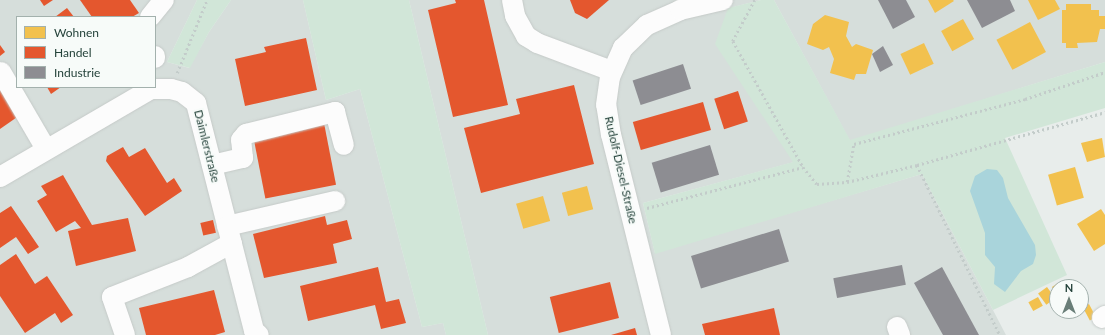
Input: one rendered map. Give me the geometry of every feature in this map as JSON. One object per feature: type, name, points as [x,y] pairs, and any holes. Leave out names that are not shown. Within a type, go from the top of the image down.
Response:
[{"type":"street","points":[[151,16],[164,0]]},
{"type":"street","points":[[512,0],[515,16],[526,36],[537,44],[612,71]]},
{"type":"street","name":"Rudolf-Diesel-Straße","points":[[661,335],[606,105],[612,71],[623,48],[647,25],[680,10],[723,0]]},
{"type":"street","points":[[1,72],[46,149]]},
{"type":"street","name":"Daimlerstraße","points":[[0,177],[151,88],[171,89],[182,92],[196,103],[254,331],[259,335]]},
{"type":"street","points":[[212,165],[243,158],[241,140],[246,134],[336,112],[344,146]]},
{"type":"street","points":[[125,335],[112,297],[188,267],[230,235],[335,201]]},
{"type":"path","points":[[171,89],[207,0]]},
{"type":"path","points":[[755,0],[733,41],[803,167],[817,184],[847,182],[917,165],[1105,111]]},
{"type":"path","points":[[847,182],[854,144],[1026,99],[1105,72]]},
{"type":"path","points":[[917,165],[1000,335]]},
{"type":"path","points":[[631,212],[803,167]]},
{"type":"shaded area","points":[[0,0],[197,0],[167,62],[189,68],[209,32],[231,0],[303,0],[326,100],[360,89],[422,327],[443,323],[446,335],[0,335]]},
{"type":"shaded area","points":[[409,0],[761,0],[729,8],[716,44],[794,162],[643,203],[655,253],[922,174],[1006,335],[488,335]]},
{"type":"shaded area","points":[[774,0],[1105,0],[1105,62],[850,141]]},
{"type":"green space","points":[[197,0],[231,0],[209,32],[190,68],[167,62]]},
{"type":"green space","points":[[303,0],[409,0],[488,335],[446,335],[443,323],[422,327],[360,89],[326,100]]},
{"type":"green space","points":[[761,0],[774,0],[850,140],[1105,62],[1105,108],[1005,138],[1067,275],[1059,279],[1049,279],[1049,284],[993,310],[922,174],[655,254],[643,203],[793,162],[715,44],[728,8]]},
{"type":"water","points":[[987,169],[997,170],[1003,178],[1008,198],[1035,245],[1036,255],[1033,264],[1021,271],[1005,292],[994,284],[995,267],[985,255],[985,233],[970,191],[975,176]]},
{"type":"building: Wohnen","points":[[928,0],[953,0],[954,1],[935,13]]},
{"type":"building: Wohnen","points":[[1028,0],[1055,0],[1060,9],[1038,20]]},
{"type":"building: Wohnen","points":[[1066,4],[1091,4],[1091,10],[1099,10],[1099,16],[1105,16],[1105,29],[1100,29],[1097,42],[1077,43],[1078,48],[1066,48],[1066,43],[1062,43],[1062,10],[1066,10]]},
{"type":"building: Wohnen","points":[[825,15],[849,22],[846,36],[852,47],[856,44],[873,50],[866,74],[856,74],[854,80],[830,73],[834,59],[829,47],[823,50],[807,44],[813,24]]},
{"type":"building: Wohnen","points":[[963,19],[974,39],[952,51],[941,31]]},
{"type":"building: Wohnen","points":[[1030,22],[1046,52],[1012,70],[996,40]]},
{"type":"building: Wohnen","points":[[924,43],[934,64],[910,75],[900,54]]},
{"type":"building: Wohnen","points":[[1102,138],[1105,157],[1087,162],[1081,143]]},
{"type":"building: Wohnen","points":[[1075,167],[1084,198],[1057,205],[1048,175]]},
{"type":"building: Wohnen","points":[[587,186],[593,209],[568,216],[562,193]]},
{"type":"building: Wohnen","points":[[543,196],[550,221],[523,229],[516,204]]},
{"type":"building: Wohnen","points":[[1101,209],[1105,215],[1105,244],[1094,251],[1077,224]]},
{"type":"building: Wohnen","points":[[1047,287],[1049,290],[1049,303],[1046,305],[1038,293]]},
{"type":"building: Wohnen","points":[[1038,297],[1043,306],[1033,311],[1028,302]]},
{"type":"building: Wohnen","points":[[1089,304],[1096,317],[1090,321],[1089,319]]},
{"type":"building: Handel","points":[[40,0],[53,0],[44,6]]},
{"type":"building: Handel","points":[[80,0],[130,0],[139,13],[134,16],[91,16]]},
{"type":"building: Handel","points":[[455,0],[484,0],[508,105],[453,117],[428,10],[456,3]]},
{"type":"building: Handel","points":[[570,0],[609,0],[587,19],[575,13]]},
{"type":"building: Handel","points":[[67,8],[73,16],[56,16]]},
{"type":"building: Handel","points":[[306,38],[317,90],[245,106],[235,59],[266,52],[264,47]]},
{"type":"building: Handel","points":[[0,45],[5,52],[0,56]]},
{"type":"building: Handel","points":[[0,82],[23,113],[0,129]]},
{"type":"building: Handel","points":[[574,85],[594,164],[481,193],[464,128],[520,114],[516,99]]},
{"type":"building: Handel","points":[[48,88],[60,88],[51,94]]},
{"type":"building: Handel","points":[[738,91],[748,121],[724,129],[714,99]]},
{"type":"building: Handel","points":[[703,102],[711,130],[641,150],[633,122]]},
{"type":"building: Handel","points":[[324,123],[336,185],[265,199],[253,137]]},
{"type":"building: Handel","points":[[123,147],[129,157],[145,148],[167,183],[174,178],[182,191],[145,216],[106,161],[107,156]]},
{"type":"building: Handel","points":[[63,175],[92,225],[128,218],[136,251],[76,266],[68,231],[81,228],[75,221],[56,232],[37,201],[47,195],[41,186]]},
{"type":"building: Handel","points":[[11,206],[39,247],[28,254],[16,237],[0,248],[0,213]]},
{"type":"building: Handel","points":[[325,216],[327,225],[347,220],[352,239],[333,244],[337,263],[264,278],[253,234]]},
{"type":"building: Handel","points":[[213,220],[216,233],[203,236],[200,223]]},
{"type":"building: Handel","points":[[16,254],[35,284],[47,276],[73,315],[61,323],[55,313],[25,333],[0,296],[0,265]]},
{"type":"building: Handel","points":[[378,267],[386,302],[399,299],[406,323],[381,329],[375,305],[308,321],[300,286]]},
{"type":"building: Handel","points":[[610,282],[619,318],[559,333],[550,297]]},
{"type":"building: Handel","points":[[214,290],[225,332],[215,335],[146,335],[139,308]]},
{"type":"building: Handel","points":[[774,308],[780,335],[705,335],[702,324]]},
{"type":"building: Handel","points":[[635,328],[637,335],[611,335]]},
{"type":"building: Industrie","points":[[878,0],[906,0],[915,17],[893,29]]},
{"type":"building: Industrie","points":[[967,0],[1010,0],[1015,11],[982,28]]},
{"type":"building: Industrie","points":[[883,46],[893,65],[880,72],[872,54]]},
{"type":"building: Industrie","points":[[683,64],[691,89],[641,105],[633,80]]},
{"type":"building: Industrie","points":[[710,145],[719,175],[661,192],[652,163]]},
{"type":"building: Industrie","points":[[779,229],[789,262],[701,288],[691,256]]},
{"type":"building: Industrie","points":[[902,265],[906,285],[837,298],[833,278]]},
{"type":"building: Industrie","points":[[942,267],[979,335],[943,335],[914,283]]}]
